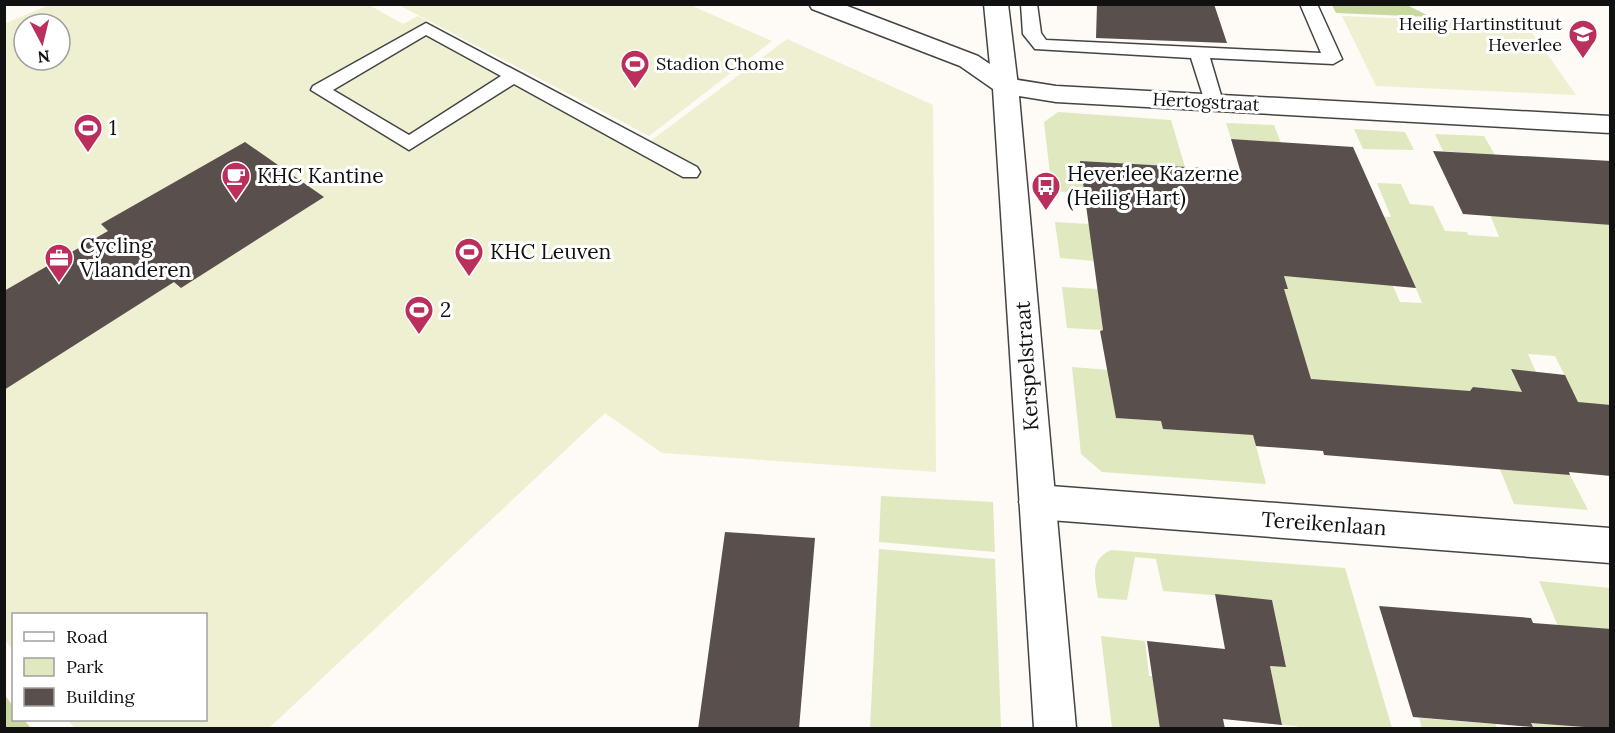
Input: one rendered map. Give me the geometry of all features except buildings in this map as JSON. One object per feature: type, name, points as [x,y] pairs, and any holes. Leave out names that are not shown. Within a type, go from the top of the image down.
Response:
[{"type":"street","name":"Hertogstraat","points":[[820,4],[969,61],[1005,86],[1056,94],[1611,125]]},
{"type":"street","name":"Kerspelstraat","points":[[996,4],[1005,86],[1055,729]]},
{"type":"street","name":"Tereikenlaan","points":[[1037,502],[1611,546]]},
{"type":"lane","points":[[1029,4],[1032,34],[1041,45],[1333,59],[1308,4]]},
{"type":"lane","points":[[514,76],[409,144],[320,90],[426,28],[514,76],[690,172]]},
{"type":"lane","points":[[1199,53],[1214,102]]},
{"type":"green space","name":"KHC Leuven","points":[[49,5],[369,5],[403,24],[418,16],[649,142],[787,39],[933,105],[936,472],[662,453],[605,413],[269,728],[75,728],[69,721],[207,721],[207,613],[12,613],[12,650],[5,640],[4,24],[12,21],[12,72],[72,72],[72,12],[32,12]]},
{"type":"green space","name":"Stadion Chome","points":[[399,5],[690,5],[772,41],[649,136]]},
{"type":"green space","points":[[1332,5],[1407,5],[1431,17],[1336,13]]},
{"type":"green space","points":[[1342,16],[1526,24],[1576,95],[1376,86]]},
{"type":"green space","points":[[1058,112],[1171,120],[1185,167],[1080,161],[1084,193],[1052,191],[1044,122]]},
{"type":"green space","points":[[1226,123],[1274,125],[1281,143],[1231,139]]},
{"type":"green space","points":[[1354,129],[1405,132],[1414,150],[1363,149]]},
{"type":"green space","points":[[1435,134],[1484,136],[1495,155],[1443,151]]},
{"type":"green space","points":[[1377,183],[1401,184],[1410,204],[1433,206],[1445,231],[1499,237],[1489,212],[1573,218],[1576,222],[1610,225],[1610,407],[1578,402],[1555,356],[1528,354],[1536,372],[1511,370],[1525,397],[1502,395],[1499,390],[1473,387],[1468,394],[1469,398],[1445,396],[1442,389],[1390,385],[1401,416],[1377,414],[1368,391],[1342,390],[1340,384],[1305,380],[1304,376],[1310,376],[1297,334],[1272,331],[1278,359],[1239,357],[1245,380],[1262,381],[1270,408],[1246,408],[1266,484],[1102,472],[1081,454],[1072,367],[1109,370],[1116,418],[1161,421],[1164,429],[1184,430],[1184,425],[1207,426],[1202,403],[1208,402],[1203,377],[1210,378],[1196,300],[1225,302],[1216,260],[1171,257],[1168,244],[1161,243],[1158,228],[1145,227],[1140,197],[1261,205],[1256,187],[1296,187],[1297,190],[1319,191],[1329,214],[1391,217]],"holes":[[[1250,246],[1273,248],[1276,257],[1314,259],[1321,278],[1284,276],[1288,289],[1263,288]],[[1376,263],[1399,264],[1408,285],[1415,286],[1422,303],[1400,302],[1392,284],[1384,284]]]},
{"type":"green space","points":[[1055,222],[1089,224],[1094,261],[1060,258]]},
{"type":"green space","points":[[1062,287],[1098,289],[1103,330],[1067,328]]},
{"type":"green space","points":[[1499,467],[1570,475],[1588,510],[1514,504]]},
{"type":"green space","points":[[881,496],[993,502],[995,552],[879,542]]},
{"type":"green space","points":[[879,549],[995,559],[1001,728],[870,728]]},
{"type":"green space","points":[[1111,550],[1345,568],[1392,728],[1298,728],[1282,725],[1270,666],[1286,666],[1272,600],[1163,591],[1156,559],[1135,557],[1127,600],[1098,598],[1096,564],[1104,554]]},
{"type":"green space","points":[[1539,581],[1610,588],[1610,728],[1533,728],[1531,723],[1577,671]]},
{"type":"green space","points":[[1101,636],[1145,641],[1149,676],[1153,676],[1160,728],[1112,728]]},
{"type":"green space","points":[[4,694],[12,705],[12,721],[25,721],[31,728],[5,728]]},
{"type":"green space","points":[[1419,718],[1496,724],[1497,728],[1422,728]]},
{"type":"place","name":"Heilig Hartinstituut Heverlee","points":[[1583,60]]},
{"type":"place","name":"Stadion Chome","points":[[635,90]]},
{"type":"place","name":"1","points":[[88,154]]},
{"type":"place","name":"KHC Kantine","points":[[236,202]]},
{"type":"place","name":"Heverlee Kazerne (Heilig Hart)","points":[[1046,212]]},
{"type":"place","name":"KHC Leuven","points":[[469,278]]},
{"type":"place","name":"Cycling Vlaanderen","points":[[59,284]]},
{"type":"place","name":"2","points":[[419,336]]}]
